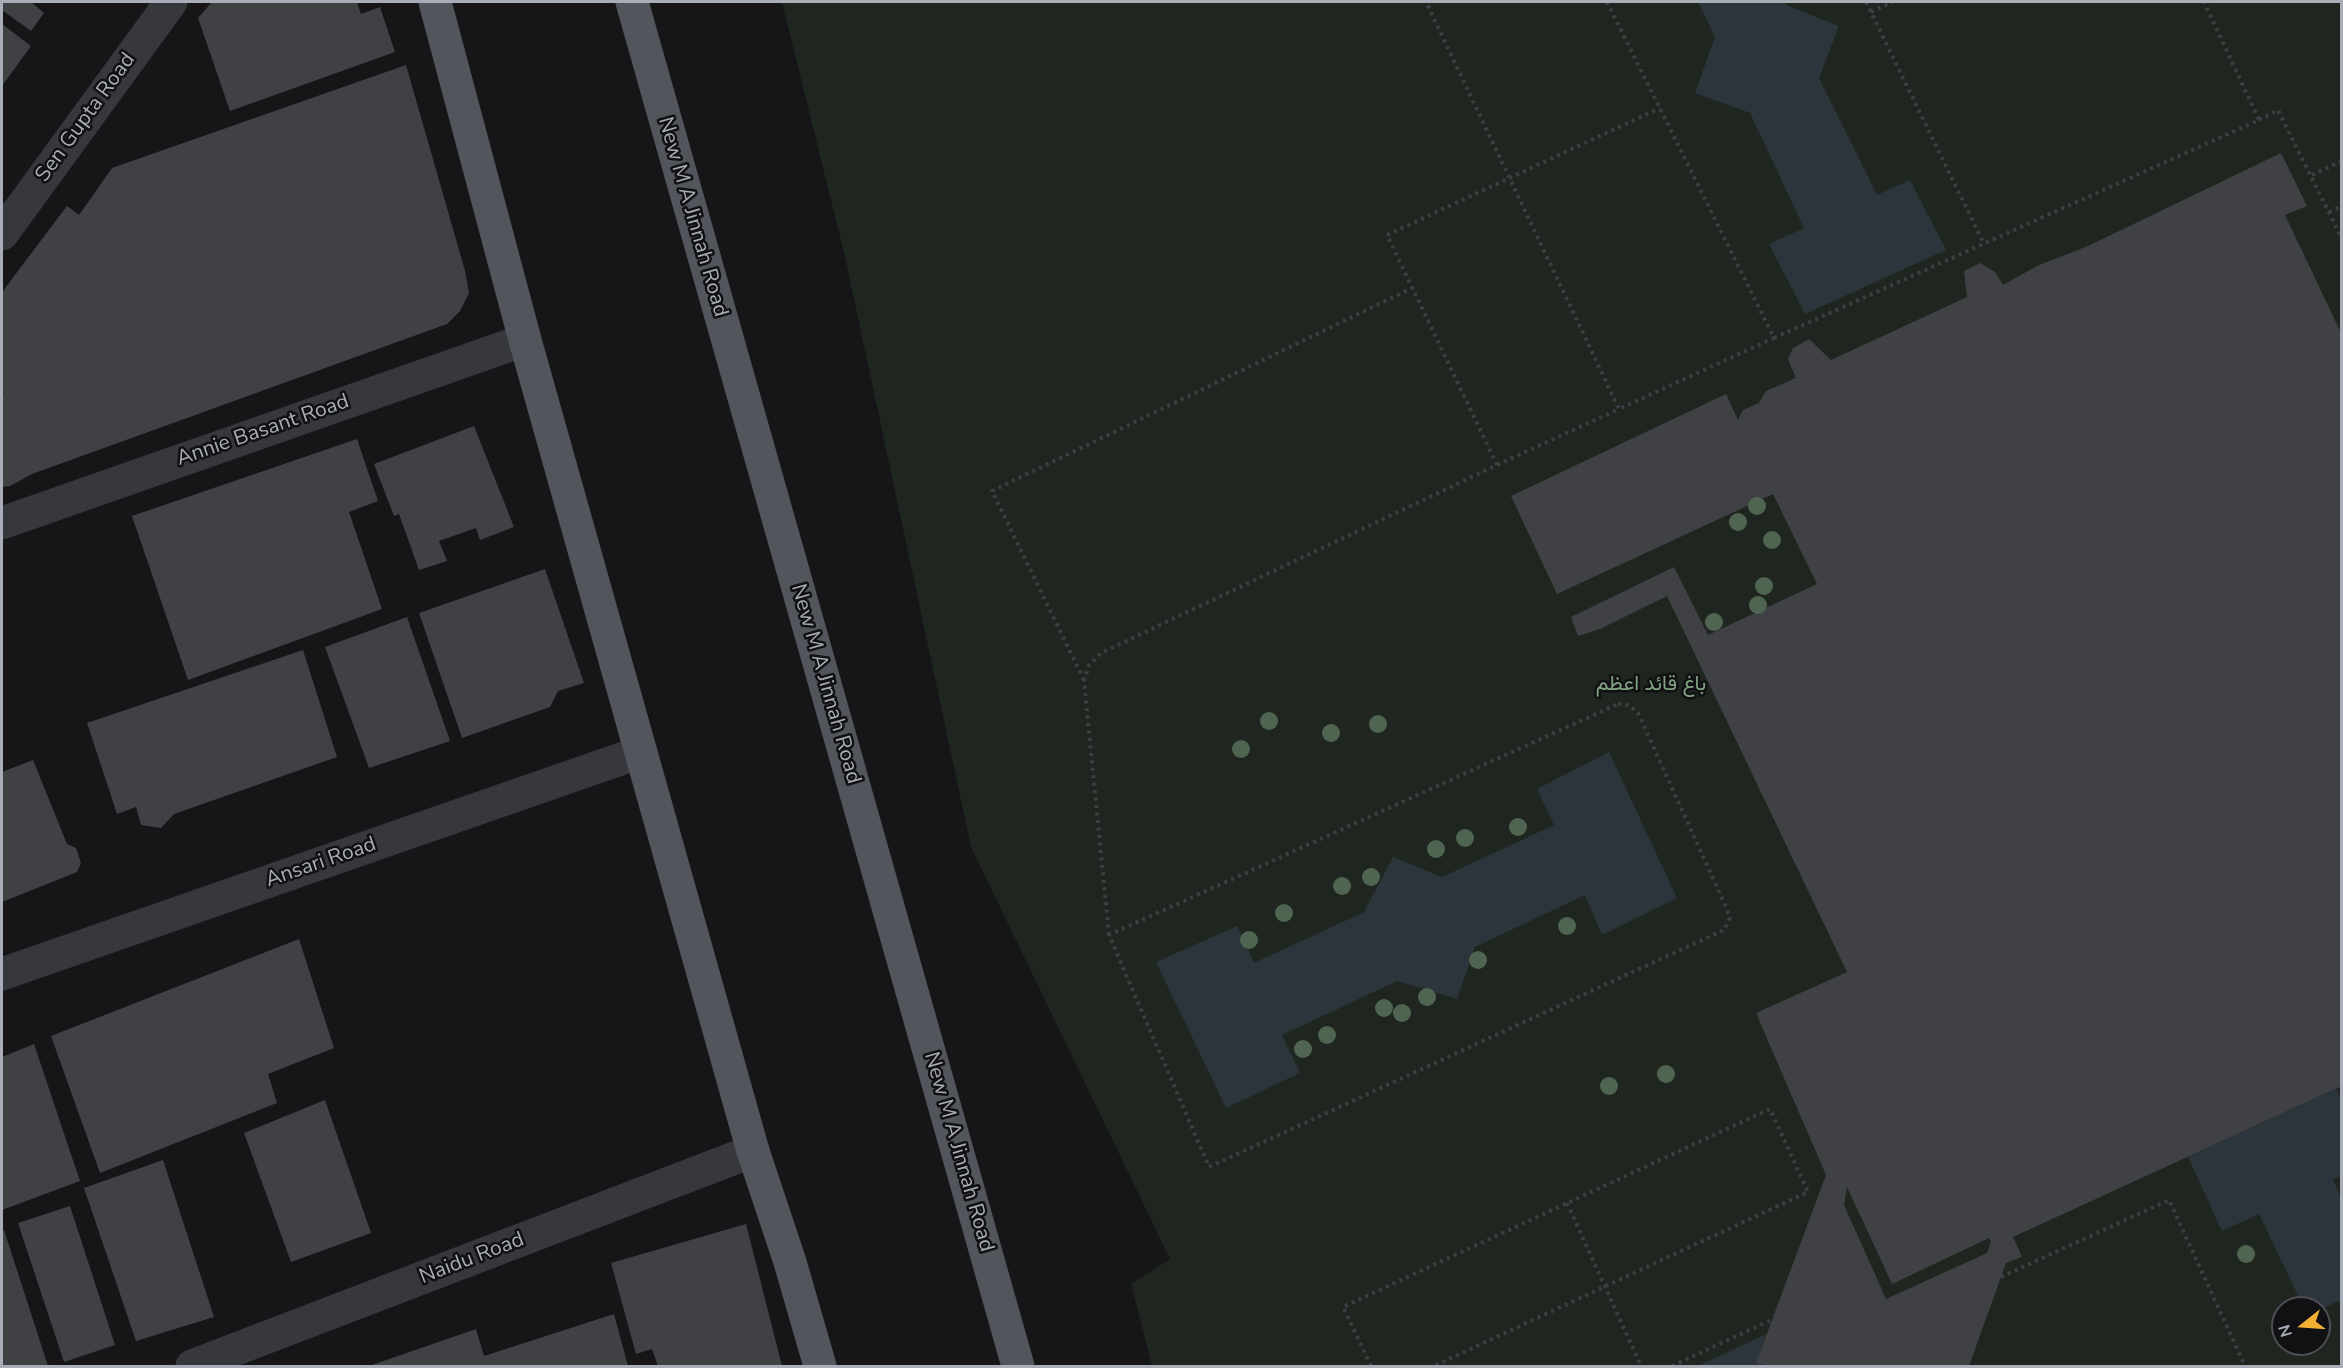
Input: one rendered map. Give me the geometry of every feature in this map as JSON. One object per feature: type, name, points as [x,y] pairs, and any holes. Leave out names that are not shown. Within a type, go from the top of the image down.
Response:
[{"type":"main road","points":[[435,2],[525,340],[753,1151],[790,1262],[820,1366]]},
{"type":"main road","name":"New M A Jinnah Road","points":[[632,2],[1018,1366]]},
{"type":"street","name":"Sen Gupta Road","points":[[2,234],[171,2]]},
{"type":"street","name":"Annie Basant Road","points":[[2,523],[525,340]]},
{"type":"street","name":"Ansari Road","points":[[2,974],[641,752]]},
{"type":"street","name":"Naidu Road","points":[[192,1366],[753,1151]]},
{"type":"path","points":[[1426,2],[1620,408]]},
{"type":"path","points":[[1607,2],[1774,338]]},
{"type":"path","points":[[1866,2],[1984,244]]},
{"type":"path","points":[[1871,12],[1893,2]]},
{"type":"path","points":[[2204,2],[2259,120]]},
{"type":"path","points":[[1497,465],[1387,235],[1660,108]]},
{"type":"path","points":[[1084,681],[1089,665],[1101,653],[1620,408],[2278,110],[2342,239]]},
{"type":"path","points":[[2312,175],[2342,161]]},
{"type":"path","points":[[2329,212],[2342,206]]},
{"type":"path","points":[[1109,935],[1618,704],[1629,705],[1638,714],[1730,918],[1724,930],[1715,935],[1209,1167],[1109,935],[1084,681],[992,491],[1412,288]]},
{"type":"path","points":[[1371,1366],[1344,1307],[1770,1109],[1808,1192],[1434,1366]]},
{"type":"path","points":[[2001,1277],[2169,1200],[2245,1366]]},
{"type":"path","points":[[1567,1203],[1641,1366]]},
{"type":"path","points":[[1672,1366],[1771,1320]]},
{"type":"green space","name":"باغ قائد اعظم","points":[[782,2],[2341,2],[2341,1366],[1152,1366],[1131,1284],[1170,1259],[971,847],[845,257]]},
{"type":"shaded area","points":[[1698,2],[1784,2],[1786,5],[1839,26],[1819,78],[1877,195],[1910,180],[1946,250],[1805,314],[1769,244],[1804,228],[1750,113],[1695,93],[1715,37]]},
{"type":"shaded area","points":[[1609,752],[1677,898],[1602,935],[1585,895],[1475,947],[1457,999],[1397,981],[1282,1035],[1300,1073],[1226,1108],[1156,962],[1237,926],[1254,963],[1364,912],[1393,857],[1442,877],[1554,825],[1537,789]]},
{"type":"shaded area","points":[[2336,1089],[2342,1099],[2341,1176],[2333,1180],[2341,1198],[2341,1300],[2331,1305],[2331,1296],[2298,1296],[2259,1214],[2222,1231],[2188,1157]]},
{"type":"shaded area","points":[[1766,1334],[1757,1362],[1771,1366],[1698,1366]]},
{"type":"building","points":[[2,2],[31,2],[44,13],[31,31],[2,10]]},
{"type":"building","points":[[212,2],[357,2],[361,14],[380,7],[395,52],[230,111],[198,18]]},
{"type":"building","points":[[2,24],[31,46],[2,86]]},
{"type":"building","points":[[406,65],[465,271],[469,293],[460,311],[447,324],[32,474],[10,486],[2,487],[2,393],[4,393],[2,387],[2,292],[67,206],[79,215],[112,168]]},
{"type":"building","points":[[2281,153],[2307,206],[2285,215],[2342,335],[2342,1086],[2013,1237],[2022,1257],[2006,1263],[1969,1366],[1771,1366],[1756,1363],[1826,1175],[1756,1013],[1847,972],[1667,596],[1600,629],[1578,636],[1571,617],[1674,567],[1708,635],[1817,584],[1773,494],[1557,594],[1511,496],[1726,394],[1738,420],[1743,410],[1759,403],[1766,391],[1796,378],[1788,359],[1793,348],[1809,339],[1831,360],[1967,297],[1964,271],[1980,263],[1995,272],[2003,285],[2037,266],[2088,246]],"holes":[[[1847,1187],[1892,1284],[1989,1238],[1991,1242],[1987,1253],[1886,1299],[1844,1205]]]},
{"type":"building","points":[[474,426],[514,527],[480,540],[476,528],[439,541],[447,561],[419,570],[399,514],[394,516],[374,464]]},
{"type":"building","points":[[357,439],[378,501],[349,512],[382,609],[188,680],[132,516]]},
{"type":"building","points":[[545,569],[584,683],[558,691],[550,707],[462,738],[419,613]]},
{"type":"building","points":[[407,617],[450,741],[369,768],[325,647]]},
{"type":"building","points":[[303,650],[337,757],[174,814],[161,828],[141,825],[136,807],[117,814],[87,723]]},
{"type":"building","points":[[33,760],[67,844],[76,848],[81,863],[77,872],[2,902],[2,772]]},
{"type":"building","points":[[299,939],[334,1048],[268,1074],[277,1103],[100,1173],[51,1036]]},
{"type":"building","points":[[34,1044],[80,1181],[2,1210],[2,1057]]},
{"type":"building","points":[[325,1100],[371,1233],[291,1262],[244,1133]]},
{"type":"building","points":[[163,1160],[214,1317],[136,1341],[84,1188]]},
{"type":"building","points":[[70,1206],[115,1345],[64,1362],[18,1223]]},
{"type":"building","points":[[746,1224],[782,1366],[658,1366],[652,1349],[636,1354],[611,1263]]},
{"type":"building","points":[[4,1230],[48,1366],[2,1366],[2,1231]]},
{"type":"building","points":[[614,1314],[628,1366],[369,1366],[476,1329],[484,1356]]}]
